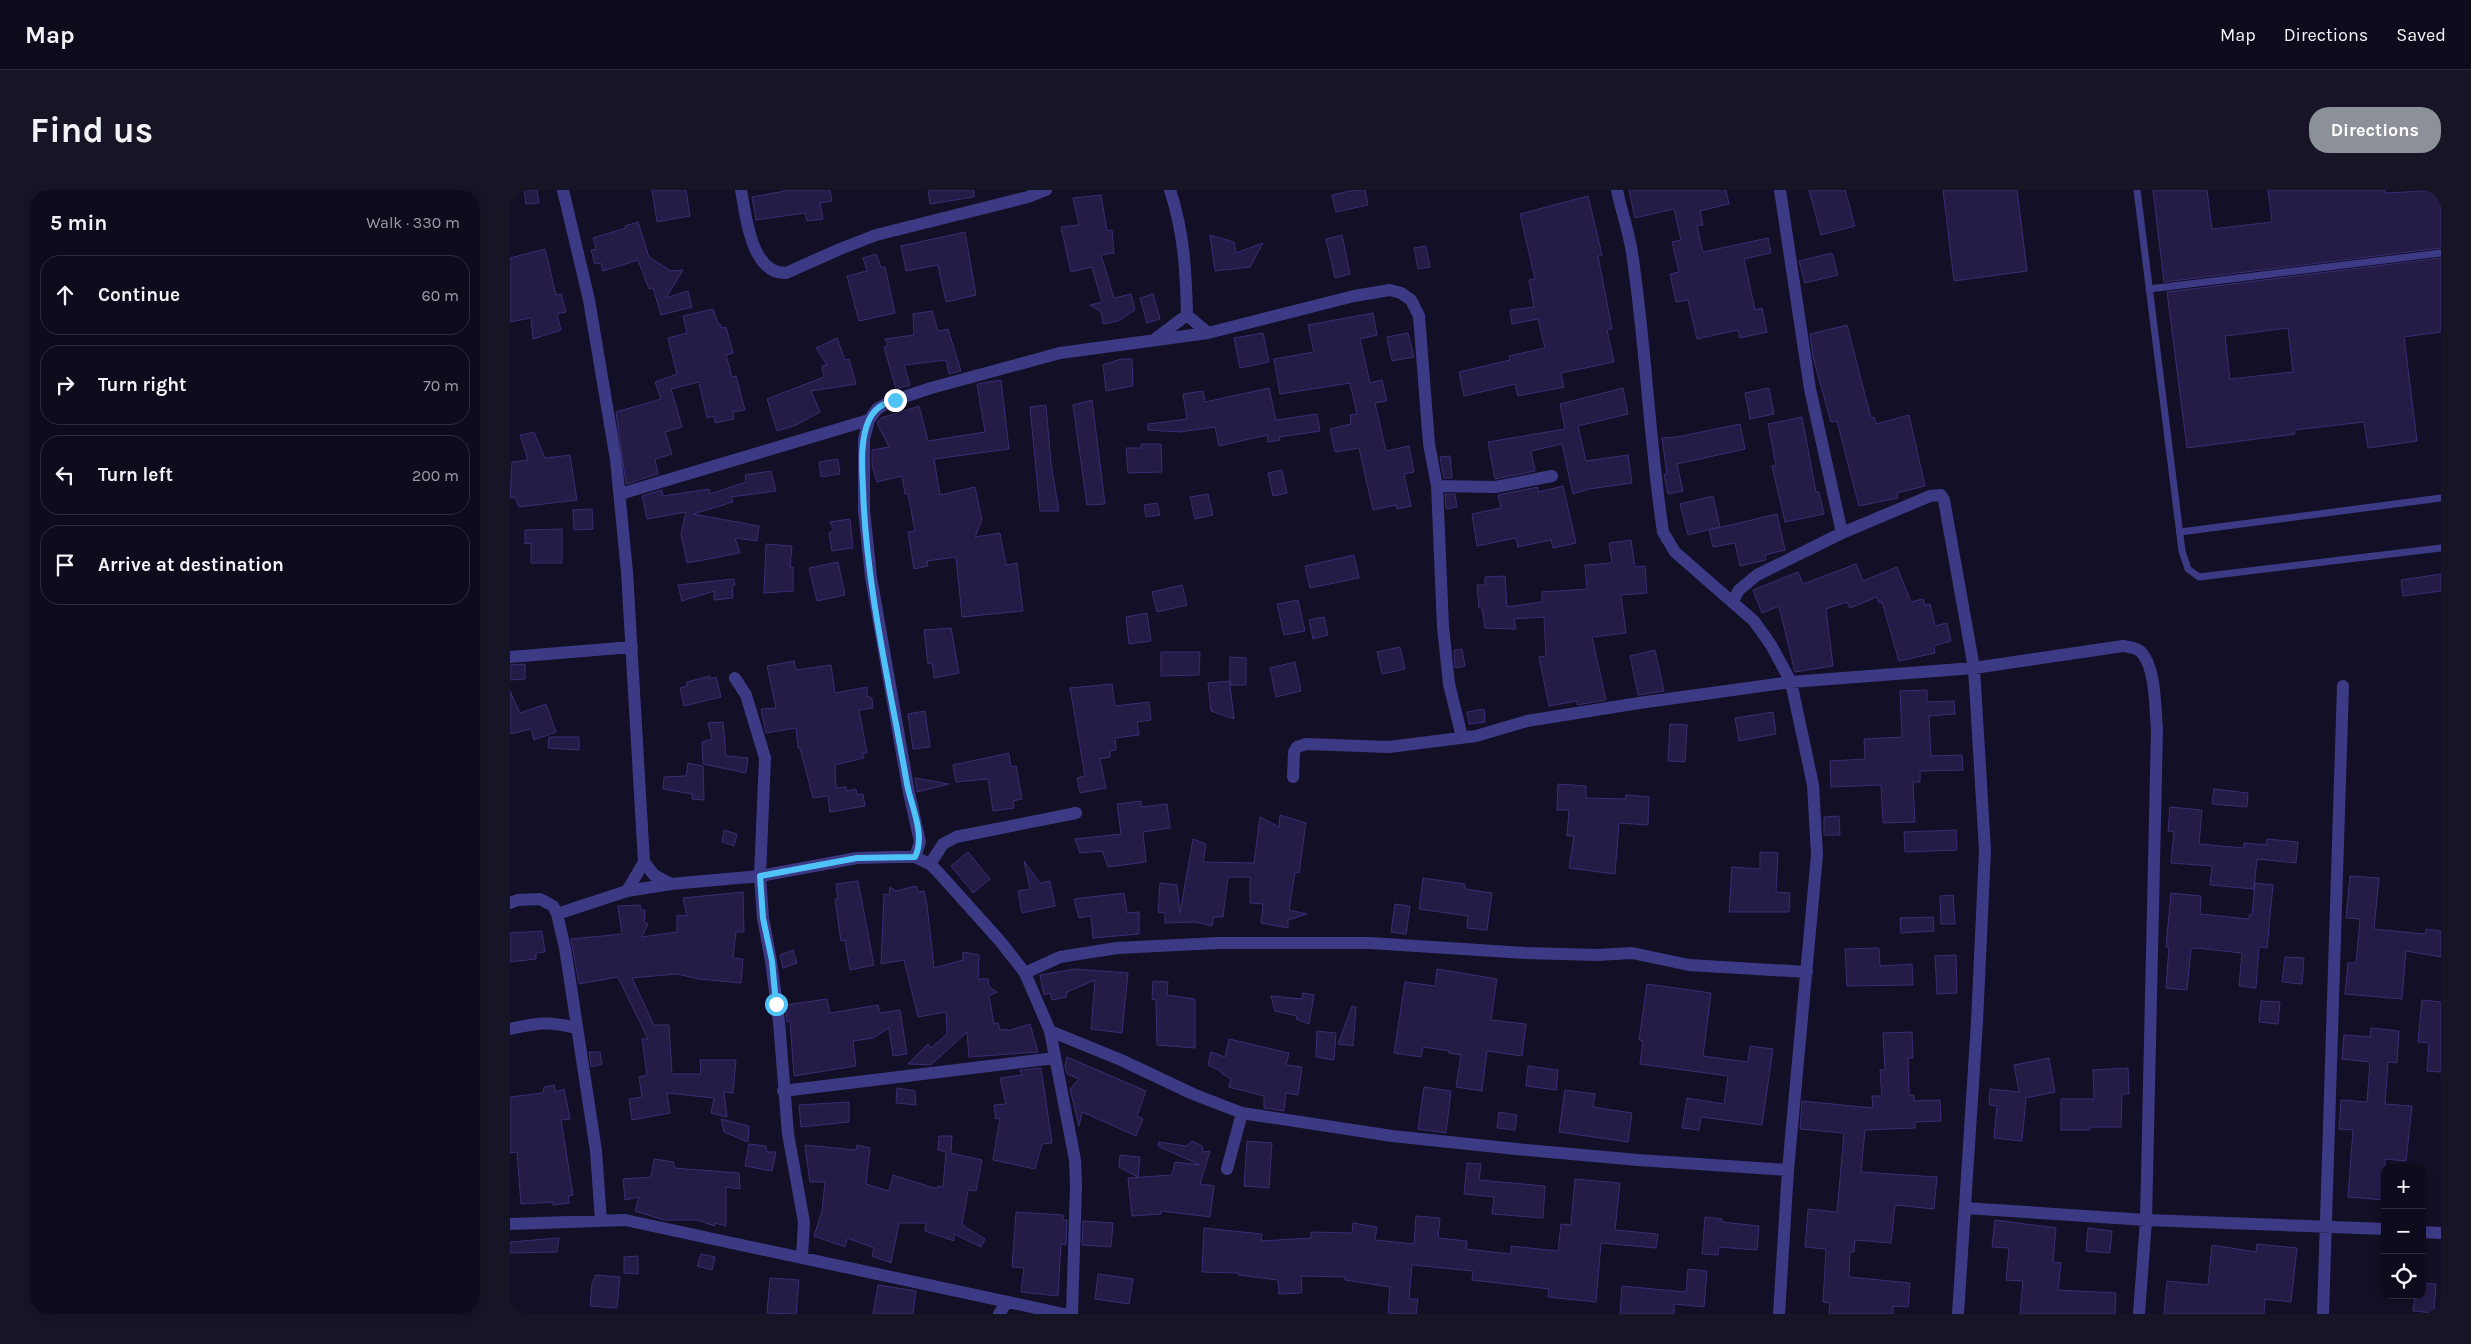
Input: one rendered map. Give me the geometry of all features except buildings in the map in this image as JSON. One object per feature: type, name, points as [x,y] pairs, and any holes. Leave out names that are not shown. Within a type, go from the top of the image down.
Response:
[{"type":"street","points":[[563,190],[589,300],[620,494],[632,647],[644,862],[627,891]]},
{"type":"street","points":[[741,190],[750,236],[756,251],[766,266],[778,273],[786,273],[840,248],[876,235],[1028,197],[1046,190]]},
{"type":"street","points":[[1170,190],[1181,228],[1185,259],[1187,315],[1208,333]]},
{"type":"street","points":[[1617,190],[1627,221],[1633,263],[1663,532],[1675,552],[1754,621],[1772,645],[1791,682],[1813,785],[1816,845],[1807,972],[1788,1170],[1779,1314]]},
{"type":"street","points":[[1780,190],[1810,389],[1842,533]]},
{"type":"street","points":[[915,857],[920,842],[909,793],[871,577],[864,519],[864,438],[869,420],[882,405],[931,388],[1060,353],[1208,333],[1354,296],[1390,290],[1406,296],[1416,308],[1419,316],[1429,444],[1437,486],[1445,646],[1449,684],[1462,737]]},
{"type":"street","points":[[1153,340],[1187,315]]},
{"type":"street","points":[[620,494],[869,420]]},
{"type":"street","points":[[1437,486],[1495,487],[1552,476]]},
{"type":"street","points":[[1732,602],[1739,590],[1757,575],[1842,533],[1930,496],[1941,495],[1950,526],[1974,668],[1985,850],[1958,1314]]},
{"type":"street","points":[[1293,777],[1294,752],[1296,747],[1306,744],[1373,748],[1462,737],[1527,721],[1791,682],[1974,668],[2123,646],[2133,647],[2141,652],[2147,660],[2152,679],[2157,729],[2146,1220],[2139,1314]]},
{"type":"street","points":[[510,657],[632,647]]},
{"type":"street","points":[[735,678],[746,695],[765,758],[760,876],[763,918],[772,961],[788,1134],[804,1222],[802,1257]]},
{"type":"street","points":[[2323,1314],[2343,686]]},
{"type":"street","points":[[930,864],[944,844],[956,837],[1076,813]]},
{"type":"street","points":[[558,914],[627,891],[671,884],[760,876],[857,858],[915,857],[930,864],[1000,941],[1025,973],[1050,1031],[1075,1160],[1076,1186],[1072,1314]]},
{"type":"street","points":[[644,862],[654,875],[671,884]]},
{"type":"street","points":[[510,903],[518,900],[540,900],[553,906],[558,914],[565,948],[596,1151],[601,1221]]},
{"type":"street","points":[[1025,973],[1060,957],[1117,948],[1218,943],[1370,943],[1597,955],[1632,953],[1689,965],[1807,972]]},
{"type":"street","points":[[510,1029],[551,1022],[576,1028]]},
{"type":"street","points":[[1050,1031],[1121,1060],[1193,1094],[1242,1113],[1392,1136],[1516,1149],[1788,1170]]},
{"type":"street","points":[[783,1090],[1055,1058]]},
{"type":"street","points":[[1227,1169],[1242,1113]]},
{"type":"street","points":[[1965,1208],[2146,1220],[2381,1229]]},
{"type":"street","points":[[510,1224],[625,1220],[1064,1314]]},
{"type":"street","points":[[2426,1232],[2441,1233]]},
{"type":"street","points":[[999,1314],[1007,1302]]},
{"type":"lane","points":[[2137,190],[2182,551],[2188,569],[2198,577],[2441,548]]},
{"type":"lane","points":[[2149,289],[2441,253]]},
{"type":"lane","points":[[2180,532],[2441,498]]},
{"type":"route","points":[[776,1004],[772,961],[763,918],[760,876],[857,858],[915,857],[919,850],[918,829],[909,793],[871,577],[862,475],[864,438],[869,420],[873,412],[882,405],[895,400]]}]
